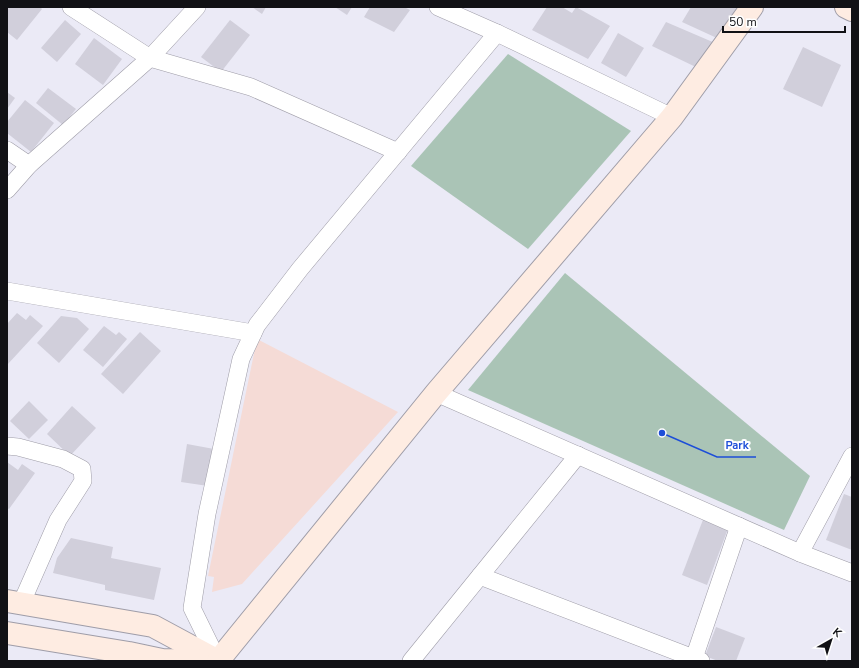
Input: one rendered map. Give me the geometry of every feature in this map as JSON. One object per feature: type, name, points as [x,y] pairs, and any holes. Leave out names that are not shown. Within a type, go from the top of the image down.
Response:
[{"type":"street","points":[[71,7],[150,58],[251,87],[398,152]]},
{"type":"street","points":[[7,190],[30,165],[150,58],[197,7]]},
{"type":"street","points":[[438,7],[497,33],[672,117]]},
{"type":"street","points":[[218,661],[436,393],[672,117],[752,7]]},
{"type":"street","points":[[846,7],[852,10]]},
{"type":"street","points":[[218,661],[192,608],[207,514],[241,359],[257,325],[300,269],[497,33]]},
{"type":"street","points":[[7,150],[30,165]]},
{"type":"street","points":[[7,291],[253,333]]},
{"type":"street","points":[[436,393],[800,553],[852,573]]},
{"type":"street","points":[[7,446],[63,459],[82,469],[83,481],[58,520],[14,603],[153,626],[218,661]]},
{"type":"street","points":[[411,661],[578,455]]},
{"type":"street","points":[[800,553],[852,456]]},
{"type":"street","points":[[480,576],[696,660],[739,526]]},
{"type":"street","points":[[7,633],[162,660],[218,661]]},
{"type":"shaded area","points":[[257,339],[398,412],[242,584],[212,592],[214,577],[208,576]]},
{"type":"green space","points":[[508,54],[631,131],[528,249],[411,166]]},
{"type":"green space","points":[[565,273],[810,476],[784,530],[468,390]]},
{"type":"building","points":[[7,7],[40,7],[42,9],[17,40],[7,32]]},
{"type":"building","points":[[252,7],[266,7],[262,14]]},
{"type":"building","points":[[335,7],[352,7],[347,15]]},
{"type":"building","points":[[370,7],[404,7],[410,10],[394,32],[364,17]]},
{"type":"building","points":[[547,7],[562,7],[572,13],[576,7],[610,26],[588,59],[532,30]]},
{"type":"building","points":[[691,7],[737,7],[719,39],[682,22]]},
{"type":"building","points":[[65,20],[81,34],[57,62],[41,48]]},
{"type":"building","points":[[230,20],[250,35],[221,72],[201,57]]},
{"type":"building","points":[[666,22],[715,43],[700,69],[652,46]]},
{"type":"building","points":[[618,33],[644,48],[626,77],[601,63]]},
{"type":"building","points":[[94,38],[122,59],[103,85],[75,64]]},
{"type":"building","points":[[803,47],[841,65],[822,107],[783,89]]},
{"type":"building","points":[[48,88],[76,109],[63,125],[36,103]]},
{"type":"building","points":[[7,92],[15,98],[7,109]]},
{"type":"building","points":[[25,100],[54,123],[31,152],[7,133],[7,122]]},
{"type":"building","points":[[17,313],[26,320],[30,315],[43,326],[7,365],[7,324]]},
{"type":"building","points":[[61,316],[77,318],[89,329],[59,363],[37,343]]},
{"type":"building","points":[[104,326],[116,335],[119,332],[127,339],[103,367],[83,350]]},
{"type":"building","points":[[140,332],[161,351],[123,394],[101,374]]},
{"type":"building","points":[[29,401],[48,420],[29,439],[10,421]]},
{"type":"building","points":[[72,406],[96,428],[70,456],[47,434]]},
{"type":"building","points":[[187,444],[214,449],[208,486],[181,482]]},
{"type":"building","points":[[7,462],[18,470],[22,464],[35,473],[9,509],[7,508]]},
{"type":"building","points":[[844,494],[852,497],[852,550],[826,540]]},
{"type":"building","points":[[704,517],[729,526],[707,585],[682,575]]},
{"type":"building","points":[[71,538],[113,547],[111,558],[161,568],[154,600],[105,590],[105,585],[53,573],[57,558]]},
{"type":"building","points":[[716,627],[745,638],[736,661],[718,661],[705,656]]},
{"type":"place","name":"Park","points":[[662,433]]}]
